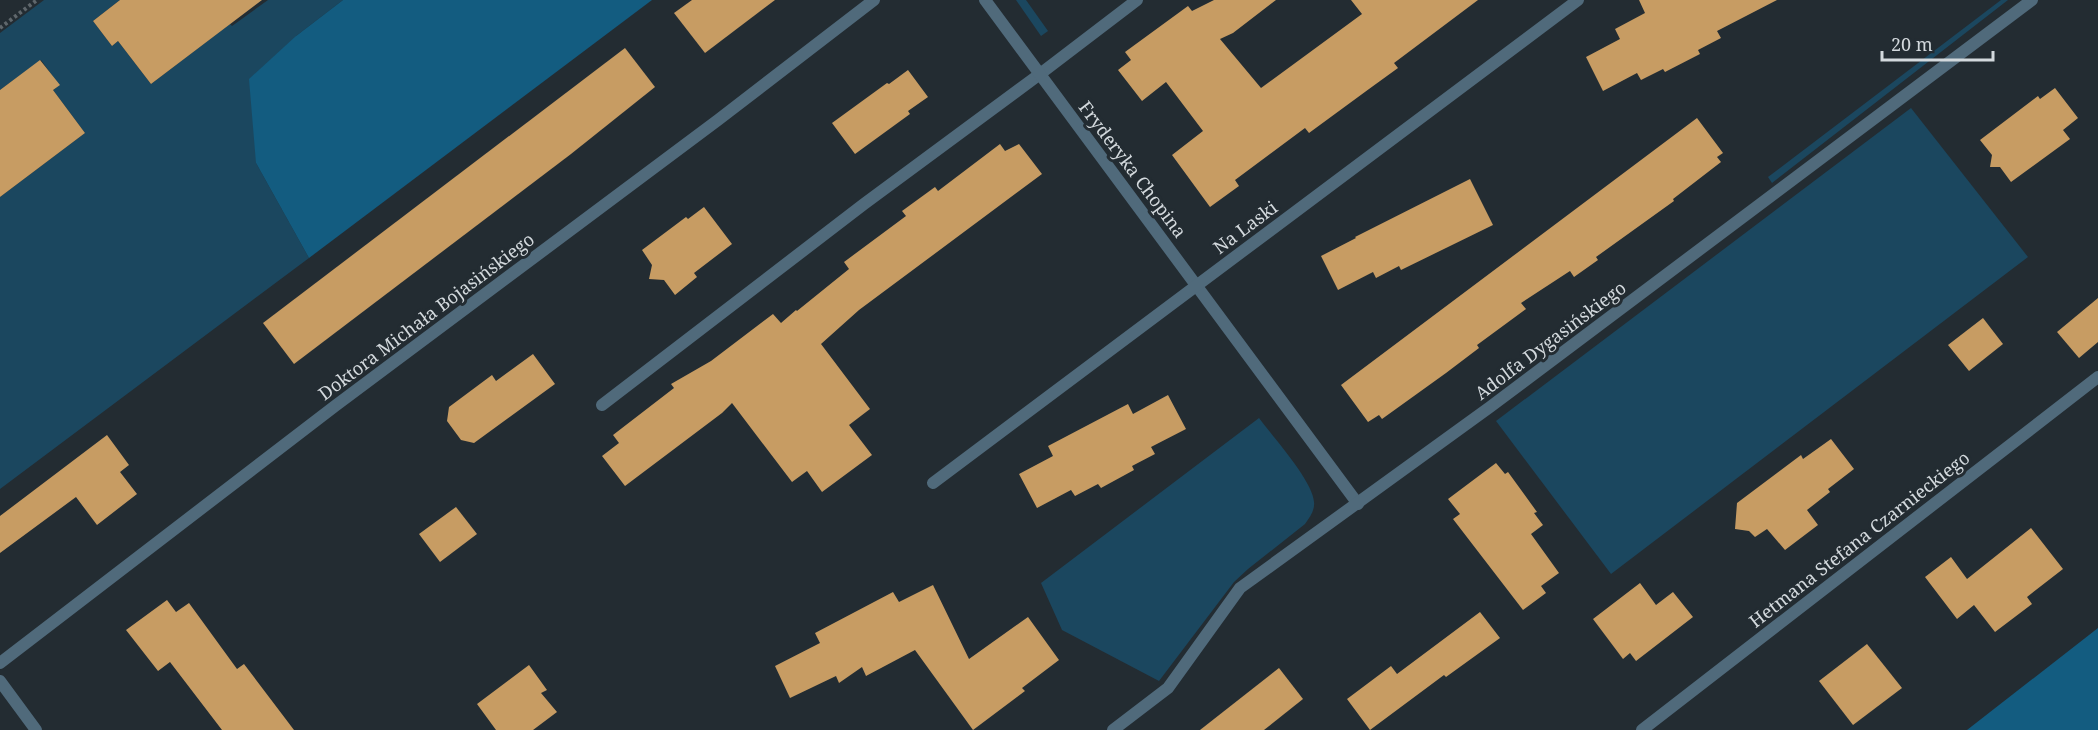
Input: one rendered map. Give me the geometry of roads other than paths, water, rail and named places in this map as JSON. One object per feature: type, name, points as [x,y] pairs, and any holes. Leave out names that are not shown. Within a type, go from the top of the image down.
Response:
[{"type":"street","name":"Doktora Michała Bojasińskiego","points":[[0,663],[335,406],[874,0]]},
{"type":"street","name":"Fryderyka Chopina","points":[[985,0],[1358,504]]},
{"type":"street","points":[[602,405],[864,204],[1137,0]]},
{"type":"street","name":"Na Laski","points":[[933,483],[1578,0]]},
{"type":"street","name":"Adolfa Dygasińskiego","points":[[1113,730],[1168,688],[1240,588],[1490,407],[2032,0]]},
{"type":"street","name":"Hetmana Stefana Czarnieckiego","points":[[1642,730],[2098,376]]},
{"type":"street","points":[[0,681],[36,730]]}]
